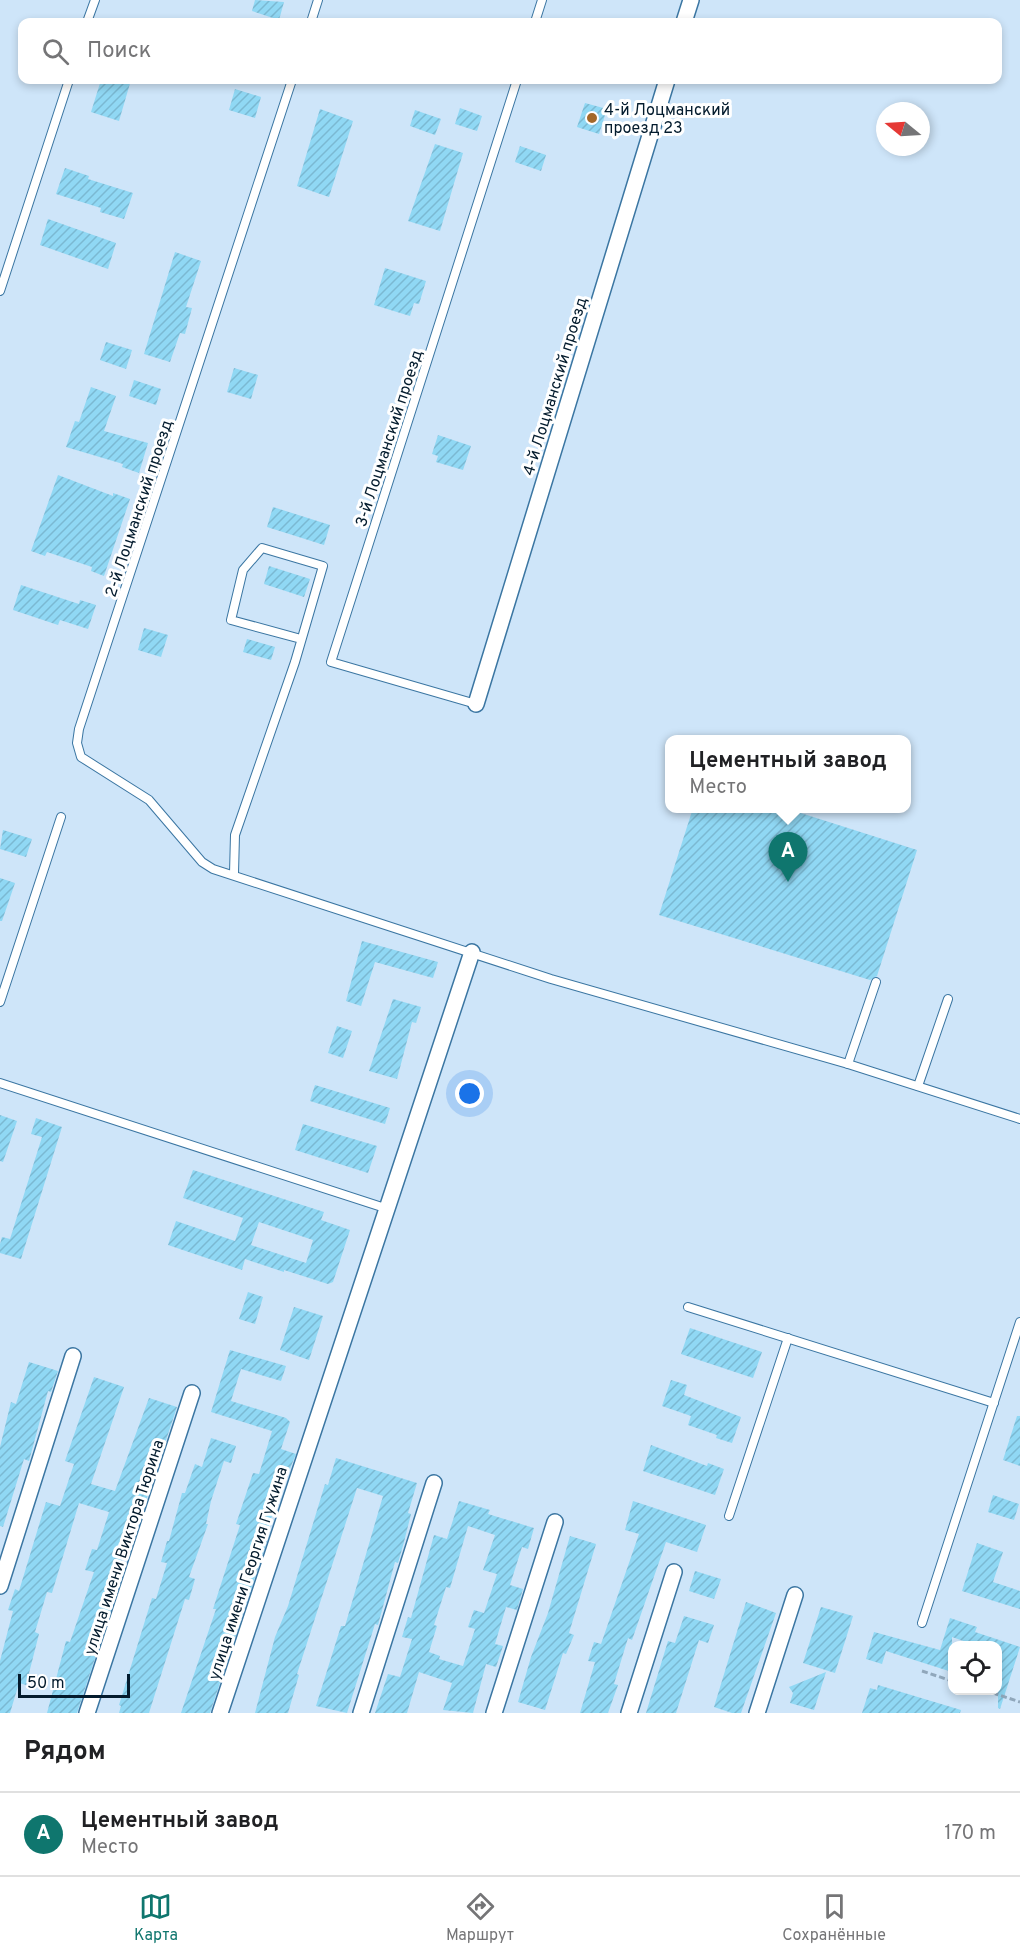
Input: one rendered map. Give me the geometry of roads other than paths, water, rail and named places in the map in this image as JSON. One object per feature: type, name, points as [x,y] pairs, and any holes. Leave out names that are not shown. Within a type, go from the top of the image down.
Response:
[{"type":"street","points":[[685,18],[691,0]]},
{"type":"street","name":"4-й Лоцманский проезд","points":[[476,704],[666,84]]},
{"type":"street","name":"улица имени Георгия Гужина","points":[[220,1713],[472,952]]},
{"type":"street","points":[[0,1586],[73,1356]]},
{"type":"street","name":"улица имени Виктора Тюрина","points":[[87,1713],[192,1393]]},
{"type":"street","points":[[361,1713],[434,1483]]},
{"type":"street","points":[[494,1713],[555,1522]]},
{"type":"street","points":[[629,1713],[674,1572]]},
{"type":"street","points":[[757,1713],[795,1595]]},
{"type":"lane","points":[[88,18],[95,0]]},
{"type":"lane","points":[[311,18],[318,0]]},
{"type":"lane","points":[[536,18],[542,0]]},
{"type":"lane","points":[[0,291],[68,84]]},
{"type":"lane","name":"2-й Лоцманский проезд","points":[[234,873],[204,864],[149,800],[92,766],[81,757],[76,744],[291,84]]},
{"type":"lane","name":"3-й Лоцманский проезд","points":[[476,704],[331,662],[516,84]]},
{"type":"lane","points":[[301,639],[231,620],[243,570],[262,548],[323,566],[301,639],[235,835],[234,873],[551,979],[848,1064],[1020,1119]]},
{"type":"lane","points":[[0,1002],[61,817]]},
{"type":"lane","points":[[848,1064],[876,982]]},
{"type":"lane","points":[[918,1086],[948,999]]},
{"type":"lane","points":[[0,1083],[388,1209]]},
{"type":"lane","points":[[688,1307],[994,1403]]},
{"type":"lane","points":[[922,1623],[1020,1322]]},
{"type":"lane","points":[[729,1516],[788,1338]]},
{"type":"place","name":"4-й Лоцманский проезд 23","points":[[592,118]]},
{"type":"place","name":"Цементный завод","points":[[788,882]]}]
